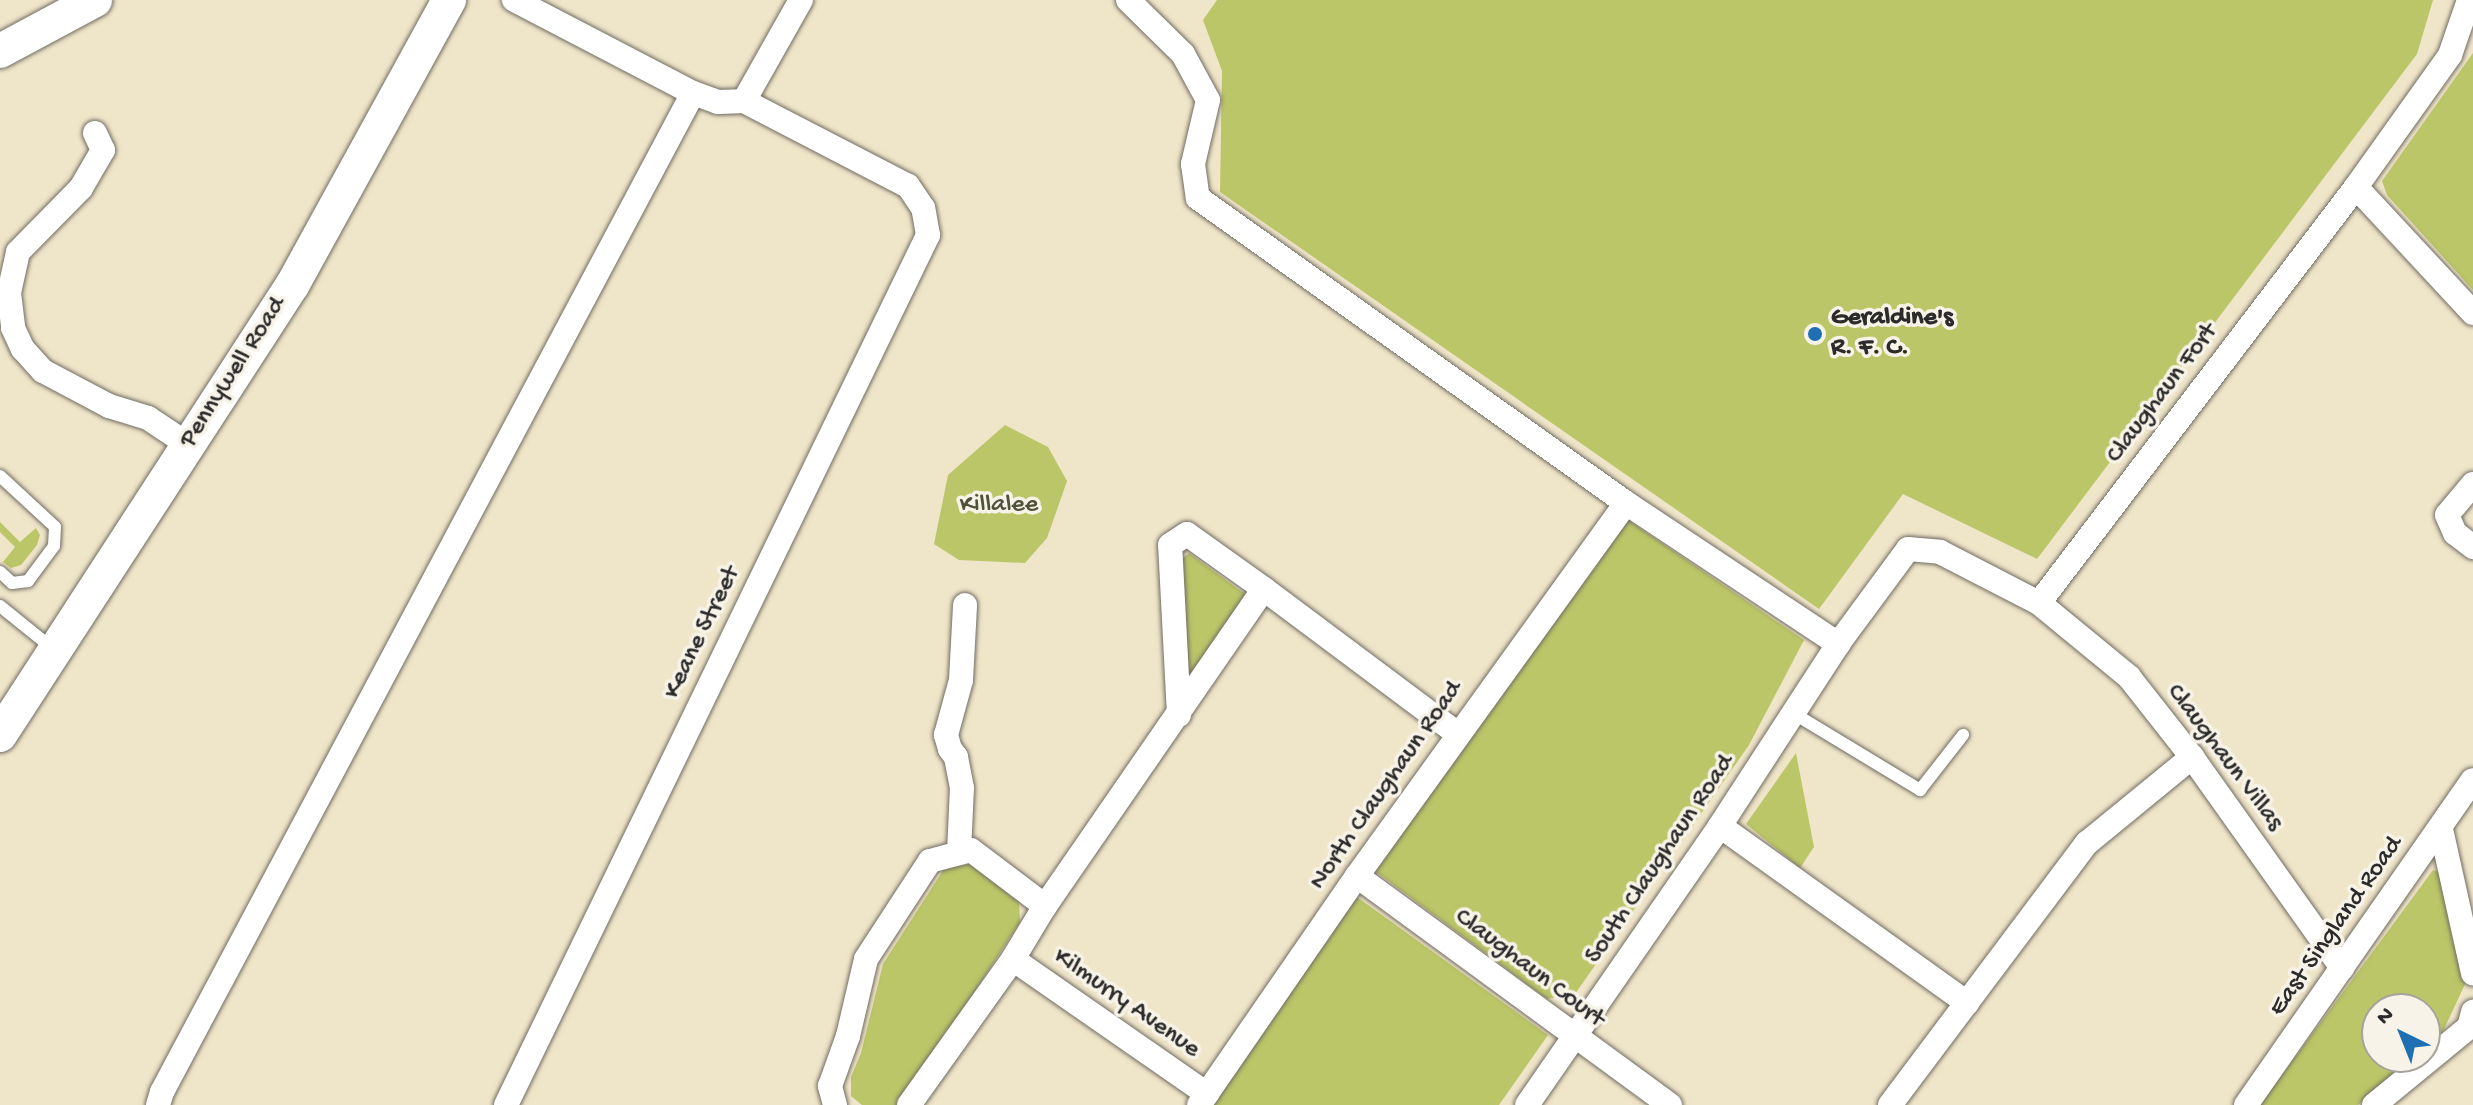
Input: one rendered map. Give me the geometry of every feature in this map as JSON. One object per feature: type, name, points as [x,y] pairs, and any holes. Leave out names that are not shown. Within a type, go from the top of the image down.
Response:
[{"type":"main road","points":[[0,51],[95,0]]},
{"type":"main road","name":"Pennywell Road","points":[[0,735],[293,284],[449,0]]},
{"type":"street","points":[[514,0],[693,93],[718,102],[744,101],[801,0]]},
{"type":"street","points":[[1128,0],[1183,54],[1208,100],[1193,164],[1198,198],[1626,503],[1838,644],[1908,549],[1940,552],[2039,603]]},
{"type":"street","name":"Claughaun Fort","points":[[2039,603],[2356,187],[2450,55],[2469,0]]},
{"type":"street","points":[[158,1105],[162,1092],[693,93]]},
{"type":"street","name":"Keane Street","points":[[506,1105],[928,235],[923,208],[908,186],[744,101]]},
{"type":"street","points":[[95,133],[103,150],[81,188],[9,245],[13,328],[23,349],[43,371],[71,388],[148,418],[187,444]]},
{"type":"street","points":[[2356,187],[2473,313]]},
{"type":"street","points":[[2473,484],[2447,515],[2455,533],[2473,547]]},
{"type":"street","name":"North Claughaun Road","points":[[1203,1100],[1357,876],[1626,503]]},
{"type":"street","points":[[1179,715],[1170,545],[1187,534],[1458,734]]},
{"type":"street","name":"Kilmurry Avenue","points":[[909,1105],[1013,959],[1045,906],[1264,589]]},
{"type":"street","name":"Claughaun Villas","points":[[2039,603],[2129,677],[2192,757],[2342,968]]},
{"type":"street","points":[[959,853],[962,788],[956,757],[946,735],[961,680],[965,605]]},
{"type":"street","name":"South Claughaun Road","points":[[1527,1105],[1720,826],[1838,644]]},
{"type":"street","points":[[1890,1105],[2087,843],[2192,757]]},
{"type":"street","name":"East Singland Road","points":[[2246,1105],[2473,780]]},
{"type":"street","points":[[1720,826],[1967,1003]]},
{"type":"street","points":[[2441,829],[2473,973]]},
{"type":"street","points":[[835,1105],[830,1086],[848,1036],[866,959],[930,861],[971,850],[1045,906]]},
{"type":"street","name":"Claughaun Court","points":[[1357,876],[1574,1039],[1670,1105]]},
{"type":"street","name":"Kilmurry Avenue","points":[[1013,959],[1203,1100]]},
{"type":"street","points":[[2374,1105],[2469,1027],[2473,1012]]},
{"type":"lane","points":[[0,476],[55,527],[54,546],[28,581],[12,583],[0,573]]},
{"type":"lane","points":[[0,606],[55,650]]},
{"type":"lane","points":[[1793,713],[1920,790],[1963,735]]},
{"type":"green space","name":"Geraldine's R. F. C.","points":[[1217,0],[2433,0],[2417,54],[2037,559],[1903,494],[1819,609],[1220,192],[1222,71],[1203,20]]},
{"type":"green space","points":[[2473,53],[2473,290],[2387,195],[2382,181]]},
{"type":"green space","name":"Killalee","points":[[1005,425],[1048,447],[1067,481],[1047,538],[1025,563],[959,560],[934,544],[948,475]]},
{"type":"green space","points":[[1625,518],[1804,640],[1749,745],[1575,994],[1547,999],[1375,871]]},
{"type":"green space","points":[[0,522],[20,542],[36,528],[40,535],[37,545],[21,565],[11,568],[3,562],[15,547],[0,532]]},
{"type":"green space","points":[[1189,553],[1245,594],[1188,680],[1183,558]]},
{"type":"green space","points":[[1796,753],[1814,847],[1800,868],[1746,824]]},
{"type":"green space","points":[[970,864],[1019,902],[1020,922],[901,1105],[862,1105],[851,1096],[851,1077],[861,1053],[883,964],[944,869]]},
{"type":"green space","points":[[2433,870],[2446,875],[2466,982],[2441,1036],[2441,993],[2361,993],[2361,1073],[2398,1073],[2358,1105],[2260,1105]]},
{"type":"green space","points":[[1357,897],[1548,1035],[1499,1105],[1210,1105]]},
{"type":"place","name":"Geraldine's R. F. C.","points":[[1815,334]]}]
